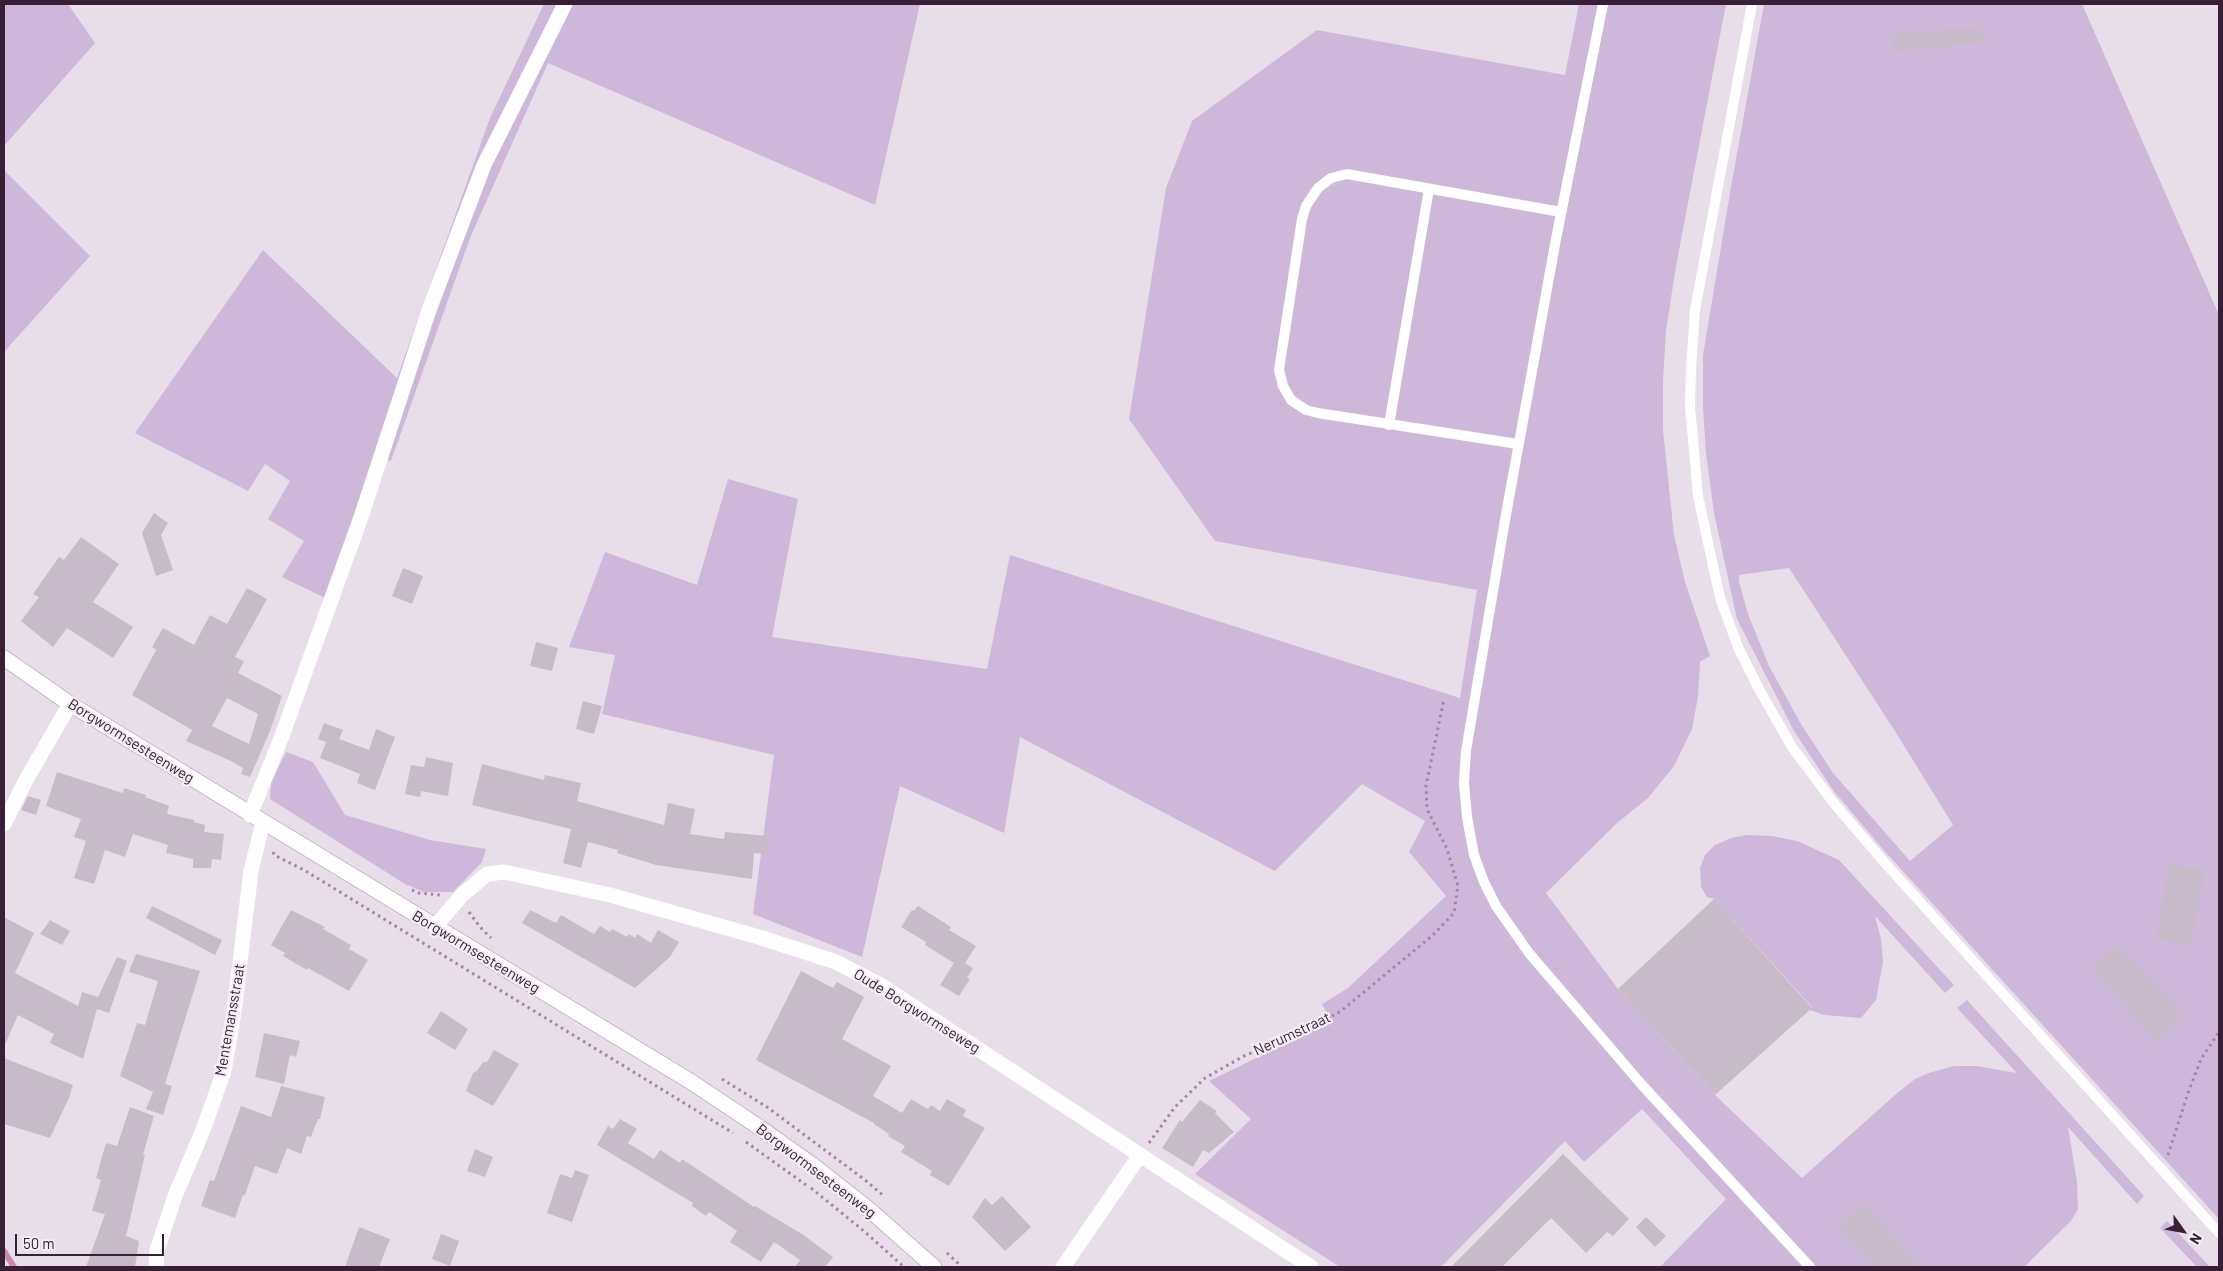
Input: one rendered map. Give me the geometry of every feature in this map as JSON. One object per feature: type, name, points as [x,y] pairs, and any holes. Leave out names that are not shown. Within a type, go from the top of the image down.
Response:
[{"type":"street","name":"Mentemansstraat","points":[[156,1267],[157,1250],[175,1196],[204,1130],[224,1071],[234,1012],[257,819],[282,736],[360,520],[428,310],[481,174],[565,4]]},
{"type":"street","name":"Borgwormsesteenweg","points":[[4,658],[70,704],[693,1083],[811,1164],[872,1212],[934,1267]]},
{"type":"street","points":[[4,824],[27,778],[70,704]]},
{"type":"street","name":"Oude Borgwormseweg","points":[[435,927],[462,895],[487,874],[504,872],[610,895],[759,937],[836,962],[882,986],[1311,1267]]},
{"type":"street","points":[[1063,1267],[1140,1155]]},
{"type":"lane","points":[[1603,4],[1561,212],[1518,444],[1466,751],[1465,792],[1467,817],[1474,855],[1484,882],[1496,906],[1529,953],[1642,1085],[1810,1267]]},
{"type":"lane","points":[[1752,4],[1697,301],[1691,368],[1690,406],[1698,496],[1720,598],[1738,648],[1792,747],[1833,802],[1884,862],[2219,1233]]},
{"type":"lane","points":[[1518,444],[1318,413],[1306,410],[1291,400],[1283,386],[1279,370],[1302,219],[1306,206],[1318,188],[1339,175],[1347,174],[1561,212]]},
{"type":"lane","points":[[1389,425],[1429,189]]},
{"type":"path","name":"Nerumstraat","points":[[1140,1155],[1176,1107],[1205,1078],[1244,1056],[1310,1028],[1341,1011],[1433,935],[1454,913],[1458,886],[1446,849],[1427,809],[1426,786],[1444,700]]},
{"type":"path","points":[[257,819],[274,855],[304,870],[740,1137],[805,1184],[865,1232],[904,1267]]},
{"type":"path","points":[[2163,1171],[2201,1059],[2219,1032]]},
{"type":"shaded area","points":[[4,4],[68,4],[95,43],[4,146]]},
{"type":"shaded area","points":[[544,4],[920,4],[875,205],[548,63],[470,238],[391,461],[376,457],[325,598],[282,577],[304,541],[268,519],[290,481],[265,464],[248,491],[135,433],[263,250],[397,378],[490,118]]},
{"type":"shaded area","points":[[1579,4],[1726,4],[1676,266],[1666,331],[1663,382],[1663,430],[1674,535],[1685,582],[1710,656],[1700,662],[1698,697],[1692,729],[1674,766],[1648,798],[1617,823],[1546,893],[1618,989],[1715,1095],[1802,1178],[1915,1079],[1954,1066],[1976,1066],[2017,1073],[1957,1008],[1967,1000],[2144,1196],[2137,1204],[2068,1127],[2077,1182],[2078,1209],[2071,1221],[2024,1267],[1660,1267],[1726,1199],[1642,1109],[1584,1162],[1565,1141],[1441,1267],[1340,1267],[1195,1174],[1251,1119],[1209,1081],[1331,1022],[1322,1004],[1348,988],[1446,896],[1409,852],[1425,821],[1362,784],[1275,871],[1020,737],[1004,833],[900,786],[862,957],[753,914],[774,755],[602,714],[615,655],[569,647],[605,552],[697,585],[728,479],[798,499],[772,637],[987,669],[1010,555],[1460,698],[1477,590],[1215,541],[1129,419],[1166,188],[1192,121],[1317,30],[1565,75]]},
{"type":"shaded area","points":[[1764,4],[2082,4],[2219,315],[2219,1219],[1881,847],[1833,790],[1794,731],[1737,619],[1714,513],[1706,453],[1703,408],[1703,355]],"holes":[[[1789,568],[1893,728],[1953,825],[1910,861],[1833,773],[1801,724],[1769,666],[1748,614],[1739,582],[1739,575]]]},
{"type":"shaded area","points":[[4,170],[90,256],[4,352]]},
{"type":"shaded area","points":[[286,752],[313,762],[345,815],[430,840],[486,849],[482,862],[453,892],[424,892],[405,884],[270,799],[271,783]]},
{"type":"shaded area","points":[[1747,835],[1772,836],[1797,841],[1839,860],[1954,985],[1945,993],[1875,916],[1881,939],[1883,962],[1876,1000],[1861,1018],[1824,1015],[1810,1010],[1812,1007],[1714,899],[1707,897],[1701,887],[1700,868],[1705,855],[1715,845],[1731,838]]},
{"type":"shaded area","points":[[2167,1221],[2210,1267],[2197,1267],[2160,1228]]},
{"type":"building","points":[[1982,26],[1985,42],[1893,52],[1891,35]]},
{"type":"building","points":[[154,513],[168,523],[161,535],[173,570],[156,576],[142,533]]},
{"type":"building","points":[[81,537],[119,564],[93,602],[133,627],[113,658],[67,628],[53,647],[21,621],[39,597],[33,594],[59,557],[64,560]]},
{"type":"building","points":[[403,568],[423,576],[412,604],[392,596]]},
{"type":"building","points":[[247,588],[267,599],[235,657],[244,661],[238,673],[282,696],[270,731],[250,777],[241,774],[243,768],[233,762],[186,741],[192,730],[132,695],[156,650],[152,647],[163,628],[194,645],[210,615],[227,624]],"holes":[[[227,698],[258,714],[249,744],[212,726]]]},
{"type":"building","points":[[536,642],[558,648],[552,671],[530,666]]},
{"type":"building","points":[[583,701],[602,706],[594,734],[576,729]]},
{"type":"building","points":[[324,723],[343,730],[339,739],[369,750],[376,729],[395,737],[375,790],[357,783],[360,774],[320,758],[326,742],[318,739]]},
{"type":"building","points":[[426,757],[453,763],[448,796],[421,791],[420,797],[405,794],[411,765],[424,767]]},
{"type":"building","points":[[482,764],[544,780],[545,775],[581,783],[577,801],[664,825],[668,803],[695,809],[690,834],[724,839],[725,832],[768,836],[767,854],[754,853],[752,879],[656,865],[617,853],[618,850],[588,842],[581,868],[563,863],[571,829],[472,805]]},
{"type":"building","points":[[57,772],[123,793],[124,788],[146,795],[145,797],[169,806],[167,814],[194,820],[194,822],[205,825],[204,832],[224,834],[221,860],[212,859],[211,868],[193,868],[193,859],[166,853],[168,845],[133,834],[125,857],[105,850],[94,884],[74,878],[86,841],[74,837],[81,819],[46,806]]},
{"type":"building","points":[[28,796],[41,800],[36,815],[21,810]]},
{"type":"building","points":[[2169,864],[2206,871],[2191,945],[2156,939]]},
{"type":"building","points":[[1714,899],[1812,1008],[1715,1095],[1618,989]]},
{"type":"building","points":[[152,906],[222,940],[215,955],[146,918]]},
{"type":"building","points":[[918,906],[951,927],[949,930],[976,946],[965,963],[973,968],[967,978],[970,979],[959,996],[940,985],[954,963],[925,945],[926,942],[901,927],[912,910],[914,911]]},
{"type":"building","points":[[291,910],[325,927],[323,929],[351,945],[349,949],[368,960],[349,991],[283,956],[285,953],[271,945]]},
{"type":"building","points":[[530,910],[556,923],[561,915],[594,934],[600,926],[610,932],[612,929],[627,937],[629,934],[635,938],[637,934],[651,943],[658,930],[679,942],[670,957],[635,988],[522,923]]},
{"type":"building","points":[[4,917],[34,933],[15,973],[78,1006],[82,992],[98,997],[117,957],[127,961],[109,1013],[97,1009],[83,1059],[50,1043],[54,1034],[18,1015],[4,1047]]},
{"type":"building","points":[[50,920],[70,931],[62,945],[40,934]]},
{"type":"building","points":[[2118,945],[2185,1016],[2157,1042],[2092,968]]},
{"type":"building","points":[[136,954],[200,971],[165,1084],[172,1086],[163,1115],[146,1109],[153,1092],[120,1076],[137,1023],[145,1025],[158,981],[129,972]]},
{"type":"building","points":[[801,971],[833,988],[837,982],[864,997],[842,1039],[891,1066],[873,1096],[902,1113],[911,1099],[928,1109],[931,1105],[940,1111],[947,1099],[966,1110],[963,1116],[985,1128],[949,1186],[930,1175],[932,1171],[901,1152],[905,1146],[888,1136],[889,1134],[874,1123],[756,1060]]},
{"type":"building","points":[[441,1011],[468,1029],[455,1050],[427,1033]]},
{"type":"building","points":[[264,1033],[300,1041],[296,1057],[290,1055],[284,1084],[255,1077]]},
{"type":"building","points":[[494,1050],[519,1064],[493,1106],[466,1091],[473,1073],[477,1071],[483,1062],[487,1062]]},
{"type":"building","points":[[4,1058],[73,1085],[69,1098],[50,1138],[4,1124]]},
{"type":"building","points":[[281,1086],[325,1097],[320,1119],[318,1119],[311,1137],[307,1136],[301,1154],[287,1148],[277,1174],[255,1166],[235,1218],[201,1206],[210,1180],[214,1181],[241,1106],[271,1117]]},
{"type":"building","points":[[1200,1100],[1217,1111],[1215,1113],[1234,1132],[1209,1153],[1203,1150],[1193,1167],[1162,1148],[1180,1120],[1182,1122]]},
{"type":"building","points":[[130,1107],[154,1116],[143,1155],[145,1155],[126,1236],[139,1241],[135,1267],[86,1267],[105,1214],[92,1211],[101,1180],[96,1178],[106,1143],[117,1146]]},
{"type":"building","points":[[620,1119],[637,1129],[628,1143],[654,1159],[660,1150],[680,1163],[682,1159],[754,1207],[802,1234],[833,1257],[825,1267],[795,1267],[800,1260],[774,1242],[761,1262],[730,1242],[737,1231],[709,1212],[706,1216],[692,1206],[693,1203],[597,1145],[608,1126],[613,1129]]},
{"type":"building","points":[[475,1149],[493,1157],[485,1177],[467,1171]]},
{"type":"building","points":[[1563,1154],[1629,1219],[1613,1236],[1607,1232],[1586,1253],[1551,1218],[1502,1267],[1451,1267]]},
{"type":"building","points":[[575,1170],[589,1175],[572,1222],[547,1213],[560,1174],[572,1178]]},
{"type":"building","points":[[1002,1196],[1031,1227],[1005,1251],[972,1217],[985,1198],[992,1205]]},
{"type":"building","points":[[1863,1203],[1921,1267],[1874,1267],[1838,1226]]},
{"type":"building","points":[[1646,1217],[1666,1236],[1655,1247],[1636,1227]]},
{"type":"building","points":[[359,1227],[390,1239],[379,1267],[345,1267]]},
{"type":"building","points":[[441,1234],[459,1241],[450,1266],[432,1259]]},
{"type":"waterway","points":[[4,1251],[14,1267]]}]
